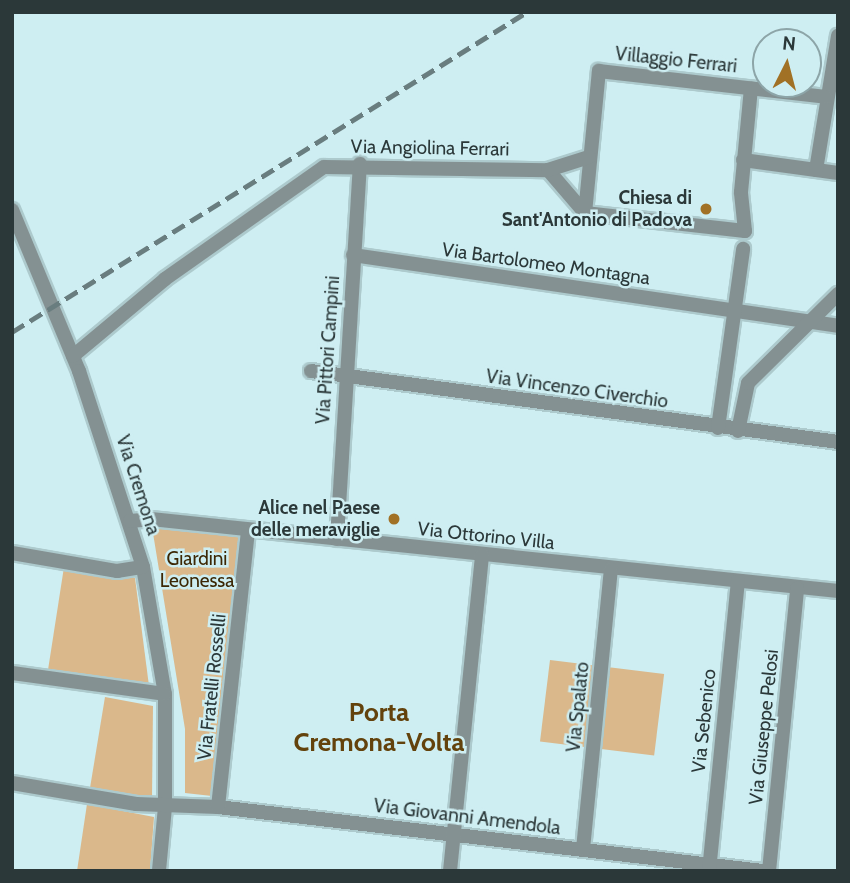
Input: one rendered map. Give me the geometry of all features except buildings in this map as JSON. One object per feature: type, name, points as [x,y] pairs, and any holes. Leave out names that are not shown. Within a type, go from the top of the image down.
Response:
[{"type":"street","points":[[816,170],[838,36]]},
{"type":"street","name":"Villaggio Ferrari","points":[[751,88],[741,192],[746,231],[585,213],[599,71],[751,88],[826,97]]},
{"type":"street","points":[[585,213],[548,170],[589,157]]},
{"type":"street","points":[[743,160],[838,173]]},
{"type":"street","name":"Via Angiolina Ferrari","points":[[73,356],[165,279],[324,167],[360,164],[548,170]]},
{"type":"street","name":"Via Pittori Campini","points":[[337,539],[360,164]]},
{"type":"street","name":"Via Cremona","points":[[13,216],[73,356],[130,521],[143,567],[165,694],[166,807],[159,871]]},
{"type":"street","points":[[718,428],[743,249]]},
{"type":"street","name":"Via Bartolomeo Montagna","points":[[353,255],[838,326]]},
{"type":"street","points":[[738,430],[748,383],[838,294]]},
{"type":"street","name":"Via Vincenzo Civerchio","points":[[311,371],[718,428],[838,442]]},
{"type":"street","name":"Via Ottorino Villa","points":[[130,521],[151,519],[838,592]]},
{"type":"street","name":"Via Fratelli Rosselli","points":[[218,807],[248,530]]},
{"type":"street","points":[[12,553],[117,571],[143,567]]},
{"type":"street","points":[[450,871],[482,555]]},
{"type":"street","name":"Via Spalato","points":[[583,849],[611,569]]},
{"type":"street","name":"Via Sebenico","points":[[709,868],[738,581]]},
{"type":"street","name":"Via Giuseppe Pelosi","points":[[769,871],[797,587]]},
{"type":"street","points":[[12,673],[165,694]]},
{"type":"street","name":"Via Giovanni Amendola","points":[[12,783],[166,807],[218,807],[583,849],[709,868],[764,871]]},
{"type":"green space","name":"Giardini Leonessa","points":[[152,527],[239,537],[212,796],[185,793],[185,729]]},
{"type":"green space","name":"Giardini Leonessa","points":[[64,567],[135,578],[149,686],[48,670]]},
{"type":"green space","points":[[550,660],[664,674],[654,755],[540,741]]},
{"type":"green space","points":[[105,697],[153,706],[152,798],[90,788]]},
{"type":"green space","points":[[87,804],[154,817],[150,871],[77,871]]},
{"type":"railway","points":[[12,332],[527,12]]},
{"type":"place","name":"Chiesa di Sant'Antonio di Padova","points":[[706,209]]},
{"type":"place","name":"Alice nel Paese delle meraviglie","points":[[394,519]]},
{"type":"district","name":"Porta Cremona-Volta","points":[[379,728]]}]
